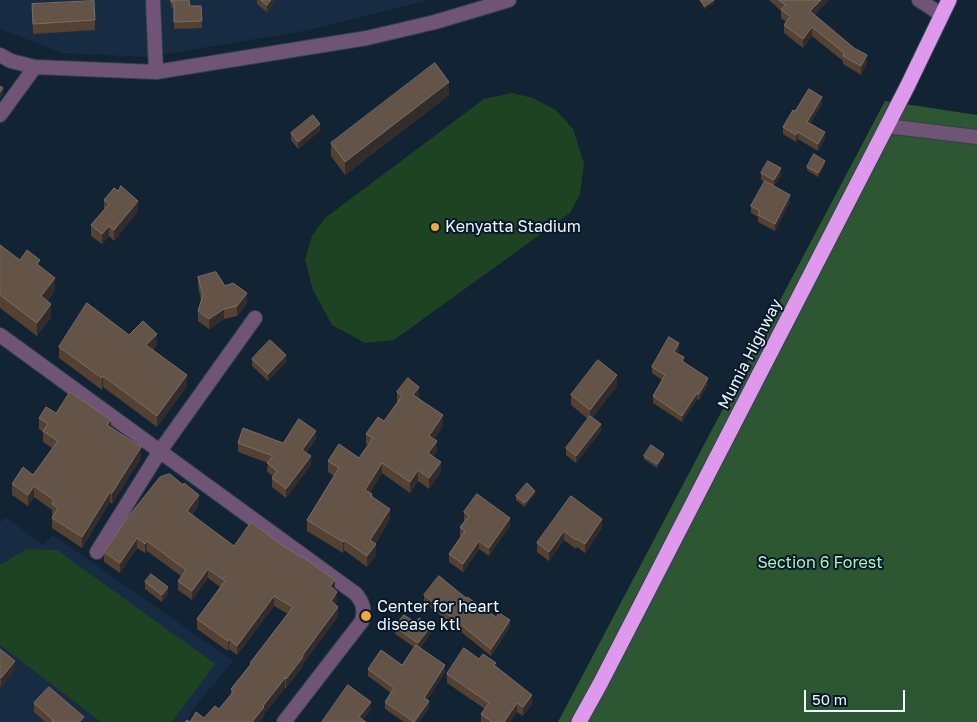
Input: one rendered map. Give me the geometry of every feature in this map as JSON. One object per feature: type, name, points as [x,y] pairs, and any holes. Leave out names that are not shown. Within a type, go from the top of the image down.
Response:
[{"type":"highway","name":"Mumia Highway","points":[[578,722],[600,684],[907,87],[949,0]]},
{"type":"street","points":[[153,0],[156,72]]},
{"type":"street","points":[[0,55],[11,61],[35,68],[156,72],[367,38],[435,22],[509,0]]},
{"type":"street","points":[[918,0],[942,15]]},
{"type":"street","points":[[0,115],[35,68]]},
{"type":"street","points":[[886,126],[977,137]]},
{"type":"street","points":[[97,552],[160,451],[255,318]]},
{"type":"street","points":[[0,335],[347,586],[363,603],[362,621],[284,722]]},
{"type":"shaded area","points":[[0,0],[429,0],[309,30],[147,57],[63,53],[0,29]]},
{"type":"shaded area","points":[[5,517],[43,545],[53,535],[233,661],[198,703],[185,722],[0,722],[0,523]]},
{"type":"green space","name":"Kenyatta Stadium","points":[[512,93],[533,98],[556,110],[573,129],[584,163],[580,194],[570,213],[394,340],[365,343],[332,325],[313,290],[305,260],[312,236],[325,218],[484,99]]},
{"type":"green space","name":"Section 6 Forest","points":[[885,101],[977,115],[977,722],[558,722]]},
{"type":"green space","points":[[27,549],[57,550],[215,664],[172,722],[101,722],[0,645],[0,565]]},
{"type":"building","points":[[171,0],[189,0],[190,6],[201,6],[202,21],[174,22],[174,2]]},
{"type":"building","points":[[261,0],[271,0],[267,5]]},
{"type":"building","points":[[701,0],[714,0],[705,6]]},
{"type":"building","points":[[779,0],[821,0],[810,11],[854,48],[867,55],[861,66],[843,56],[844,53],[812,27],[803,39],[784,25],[790,16],[781,10],[785,5]]},
{"type":"building","points":[[94,1],[95,20],[33,24],[32,4]]},
{"type":"building","points":[[435,63],[449,82],[345,162],[331,143]]},
{"type":"building","points":[[809,89],[822,97],[807,122],[825,132],[818,144],[798,132],[796,135],[783,127]]},
{"type":"building","points":[[313,115],[320,124],[298,142],[291,133]]},
{"type":"building","points":[[814,154],[825,161],[818,173],[807,167]]},
{"type":"building","points":[[768,161],[781,168],[774,180],[761,173]]},
{"type":"building","points":[[765,181],[790,195],[775,224],[758,215],[760,211],[751,206]]},
{"type":"building","points":[[121,186],[138,201],[114,230],[109,226],[102,234],[91,225],[109,204],[104,200],[114,188],[118,191]]},
{"type":"building","points":[[0,245],[20,260],[27,250],[40,260],[37,264],[55,278],[41,296],[51,304],[37,323],[0,295]]},
{"type":"building","points":[[216,272],[225,286],[233,283],[247,293],[237,306],[224,309],[209,319],[198,311],[203,295],[198,277]]},
{"type":"building","points":[[87,303],[129,335],[143,321],[157,334],[146,345],[187,375],[157,416],[103,376],[102,378],[59,347]]},
{"type":"building","points":[[669,337],[679,343],[674,352],[684,357],[682,361],[708,378],[699,394],[697,393],[682,416],[653,396],[665,375],[652,367]]},
{"type":"building","points":[[270,340],[286,355],[268,374],[252,359]]},
{"type":"building","points":[[598,360],[617,375],[590,410],[571,395]]},
{"type":"building","points":[[408,378],[419,387],[413,395],[443,415],[429,436],[437,441],[428,453],[441,462],[429,478],[418,470],[410,482],[382,463],[365,490],[390,509],[370,540],[376,544],[367,556],[344,540],[343,542],[307,520],[339,468],[328,461],[339,444],[359,458],[373,438],[366,434],[378,417],[384,421],[402,396],[397,392]]},
{"type":"building","points":[[70,392],[111,420],[107,425],[141,447],[82,537],[52,518],[58,508],[52,504],[54,500],[34,486],[28,495],[12,484],[23,467],[33,475],[58,441],[43,431],[48,424],[39,418],[46,407],[56,413]]},
{"type":"building","points":[[590,416],[601,424],[576,456],[566,448]]},
{"type":"building","points":[[299,419],[316,431],[302,450],[311,456],[286,489],[272,478],[277,471],[267,463],[273,456],[238,443],[243,428],[283,443]]},
{"type":"building","points":[[651,445],[664,454],[657,464],[644,456]]},
{"type":"building","points":[[170,474],[199,495],[187,511],[234,546],[251,522],[335,580],[330,586],[337,592],[331,601],[338,607],[303,657],[252,722],[190,722],[196,712],[204,718],[215,706],[219,709],[234,691],[231,689],[293,607],[274,596],[237,646],[197,619],[225,581],[208,569],[192,591],[178,581],[186,570],[147,541],[145,544],[137,538],[120,563],[104,552],[128,517],[160,477]]},
{"type":"building","points":[[527,483],[535,491],[525,503],[516,496]]},
{"type":"building","points":[[477,494],[510,518],[489,548],[479,541],[463,564],[449,554],[465,531],[460,527],[469,516],[464,512]]},
{"type":"building","points":[[571,496],[602,519],[585,544],[564,531],[549,552],[537,543]]},
{"type":"building","points":[[151,574],[168,587],[162,595],[145,582]]},
{"type":"building","points":[[439,576],[466,598],[496,617],[499,613],[510,620],[491,649],[424,595]]},
{"type":"building","points":[[404,615],[416,623],[419,618],[431,626],[418,643],[395,627]]},
{"type":"building","points":[[416,645],[445,665],[424,698],[429,701],[414,722],[385,702],[394,688],[368,669],[381,650],[402,665]]},
{"type":"building","points":[[464,648],[479,659],[483,654],[532,695],[523,707],[517,703],[504,722],[492,722],[481,714],[489,703],[447,674]]},
{"type":"building","points":[[0,649],[15,661],[1,678],[0,677]]},
{"type":"building","points":[[348,685],[371,702],[359,717],[366,722],[322,722]]},
{"type":"building","points":[[49,687],[84,717],[79,722],[52,722],[53,720],[34,703]]},
{"type":"place","name":"Kenyatta Stadium","points":[[435,227]]},
{"type":"place","name":"Center for heart disease ktl","points":[[366,616]]}]
